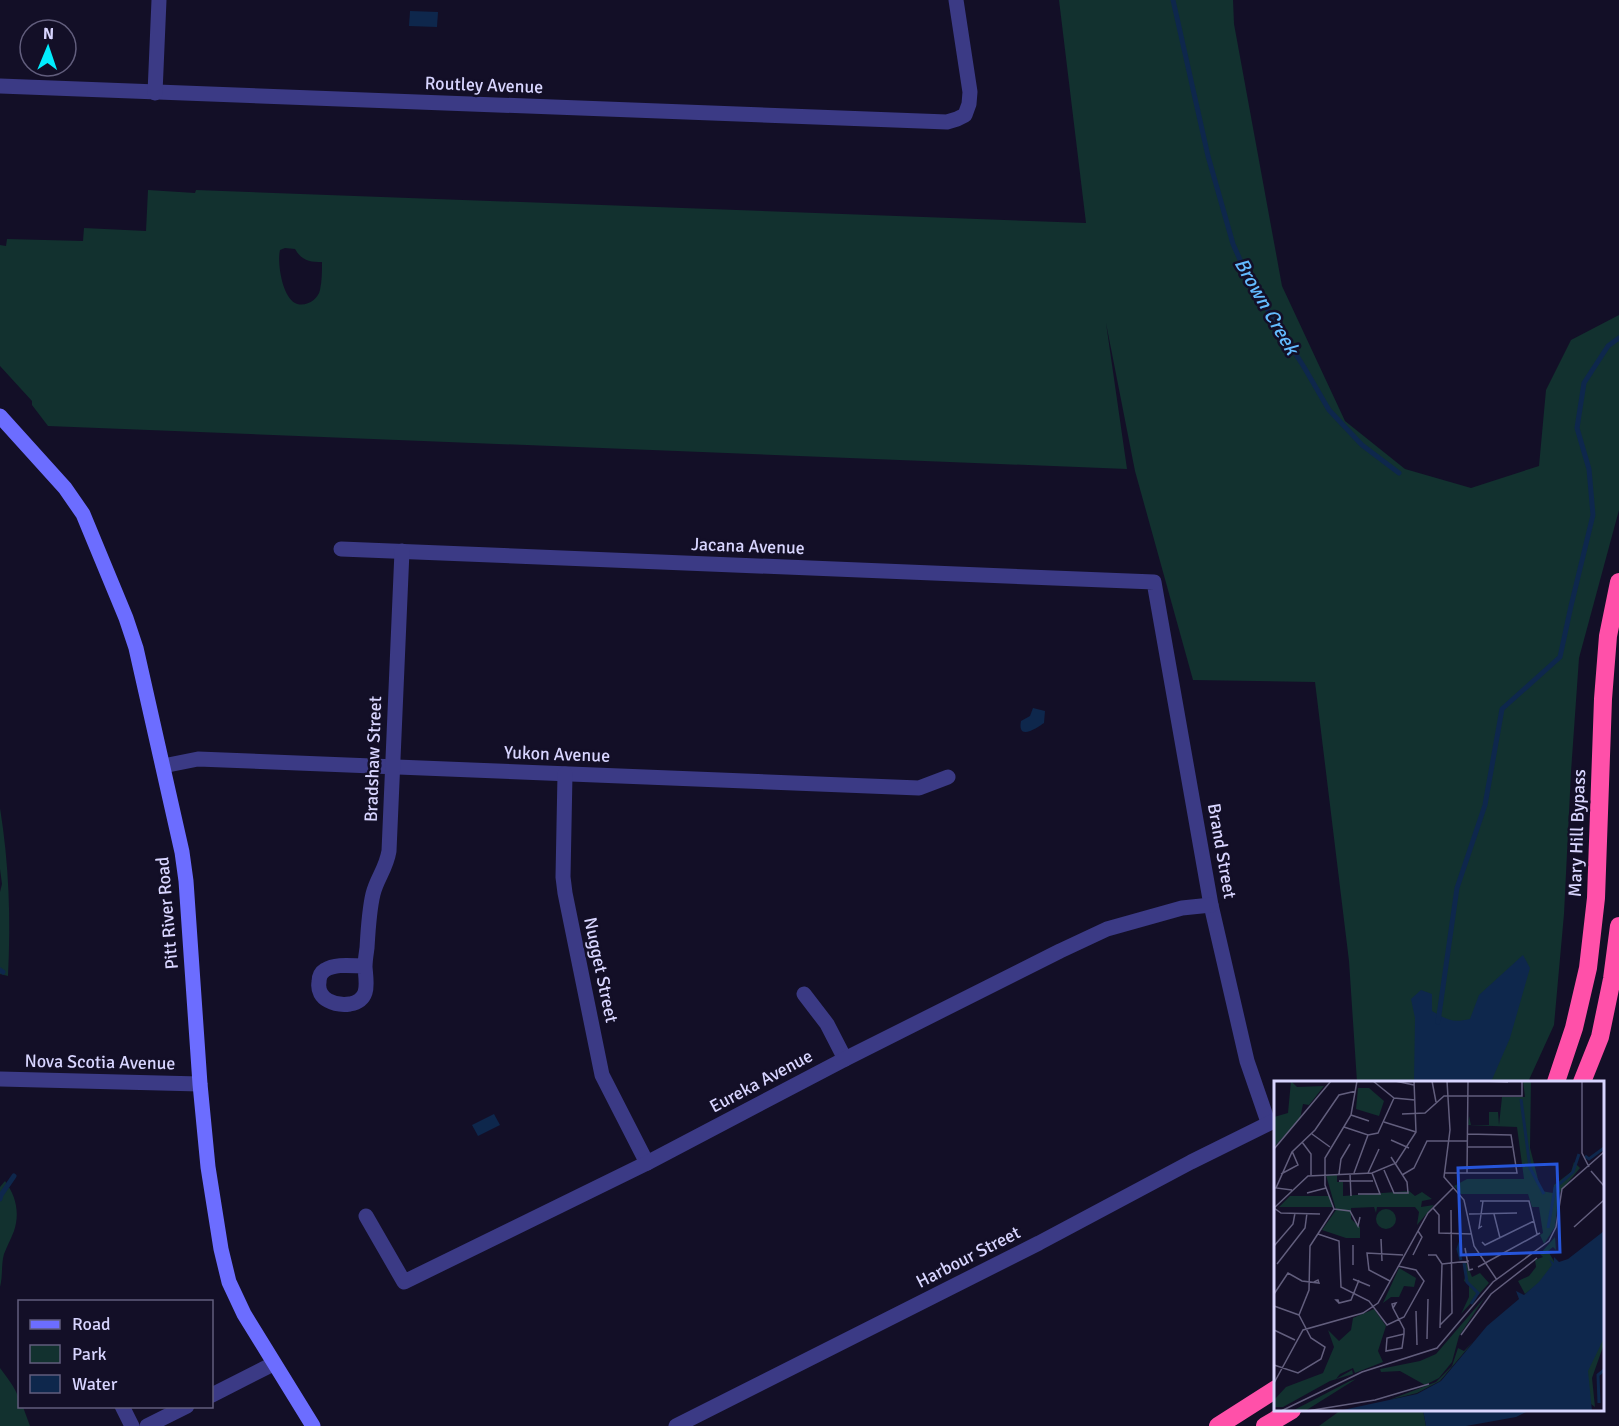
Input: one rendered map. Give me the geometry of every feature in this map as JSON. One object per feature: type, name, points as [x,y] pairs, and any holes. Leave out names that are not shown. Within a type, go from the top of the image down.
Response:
[{"type":"highway","name":"Mary Hill Bypass","points":[[1557,1081],[1574,1028],[1588,968],[1596,898],[1608,636],[1619,582]]},
{"type":"highway","points":[[1583,1081],[1600,1037],[1612,979],[1619,926]]},
{"type":"highway","points":[[1218,1426],[1274,1390]]},
{"type":"highway","points":[[1265,1426],[1290,1411]]},
{"type":"main road","name":"Pitt River Road","points":[[0,416],[65,488],[83,514],[136,648],[182,852],[200,1083],[215,1217],[229,1282],[244,1314],[273,1364],[313,1426]]},
{"type":"street","points":[[155,93],[159,0]]},
{"type":"street","name":"Routley Avenue","points":[[0,86],[952,121],[965,115],[970,92],[956,0]]},
{"type":"street","name":"Jacana Avenue","points":[[341,549],[1154,582]]},
{"type":"street","name":"Bradshaw Street","points":[[365,966],[373,894],[386,866],[389,851],[402,551]]},
{"type":"street","name":"Brand Street","points":[[1154,582],[1211,904],[1247,1061],[1271,1121]]},
{"type":"street","name":"Yukon Avenue","points":[[163,766],[198,759],[919,788],[948,777]]},
{"type":"street","name":"Nugget Street","points":[[565,774],[563,877],[602,1075],[647,1163]]},
{"type":"street","name":"Eureka Avenue","points":[[366,1216],[404,1282],[647,1163],[845,1059],[1059,951],[1107,929],[1182,908],[1211,904]]},
{"type":"street","points":[[804,994],[827,1024],[845,1059]]},
{"type":"street","name":"Nova Scotia Avenue","points":[[0,1080],[200,1083]]},
{"type":"street","name":"Harbour Street","points":[[676,1426],[1039,1243],[1271,1121]]},
{"type":"street","points":[[213,1394],[273,1364]]},
{"type":"street","points":[[123,1408],[132,1426]]},
{"type":"street","points":[[147,1426],[185,1408]]},
{"type":"green space","points":[[1059,0],[1233,0],[1234,24],[1282,286],[1345,421],[1405,469],[1471,488],[1539,466],[1546,390],[1571,340],[1619,315],[1619,510],[1579,658],[1564,914],[1554,1025],[1528,1081],[1357,1081],[1349,961],[1315,682],[1193,680],[1135,471],[1106,323],[1127,469],[48,426],[32,405],[32,401],[0,366],[0,245],[6,246],[7,239],[83,241],[84,228],[146,231],[148,190],[195,193],[196,190],[1086,223]],"holes":[[[285,248],[295,249],[300,256],[314,262],[322,262],[319,294],[311,302],[303,304],[295,303],[287,293],[280,270],[279,255],[280,250]]]},
{"type":"green space","points":[[0,808],[8,892],[8,976],[0,974],[0,892],[2,884]]},
{"type":"green space","points":[[5,1181],[14,1199],[17,1218],[4,1254],[0,1287],[0,1187]]},
{"type":"green space","points":[[0,1368],[16,1391],[18,1408],[23,1408],[30,1426],[0,1426]]},
{"type":"green space","points":[[1340,1411],[1423,1411],[1426,1426],[1319,1426]]},
{"type":"water","points":[[410,11],[438,12],[437,27],[409,26]]},
{"type":"water","points":[[1033,708],[1045,711],[1044,723],[1033,730],[1022,731],[1021,721],[1030,716]]},
{"type":"water","points":[[1523,955],[1530,968],[1510,1038],[1491,1081],[1414,1081],[1415,1018],[1411,999],[1421,990],[1432,994],[1432,1011],[1450,1020],[1459,1021],[1470,1019],[1479,995]]},
{"type":"water","points":[[494,1114],[500,1125],[478,1136],[472,1125]]},
{"type":"water","points":[[1423,1411],[1526,1411],[1516,1417],[1466,1426],[1426,1426]]},
{"type":"waterway","name":"Brown Creek","points":[[1173,0],[1208,156],[1233,244],[1250,282],[1329,410],[1362,445],[1399,473]]},
{"type":"waterway","points":[[1438,1022],[1457,888],[1485,805],[1502,709],[1560,657],[1593,515],[1589,469],[1577,428],[1584,383],[1608,346],[1619,338]]},
{"type":"waterway","points":[[0,1199],[14,1176]]}]
